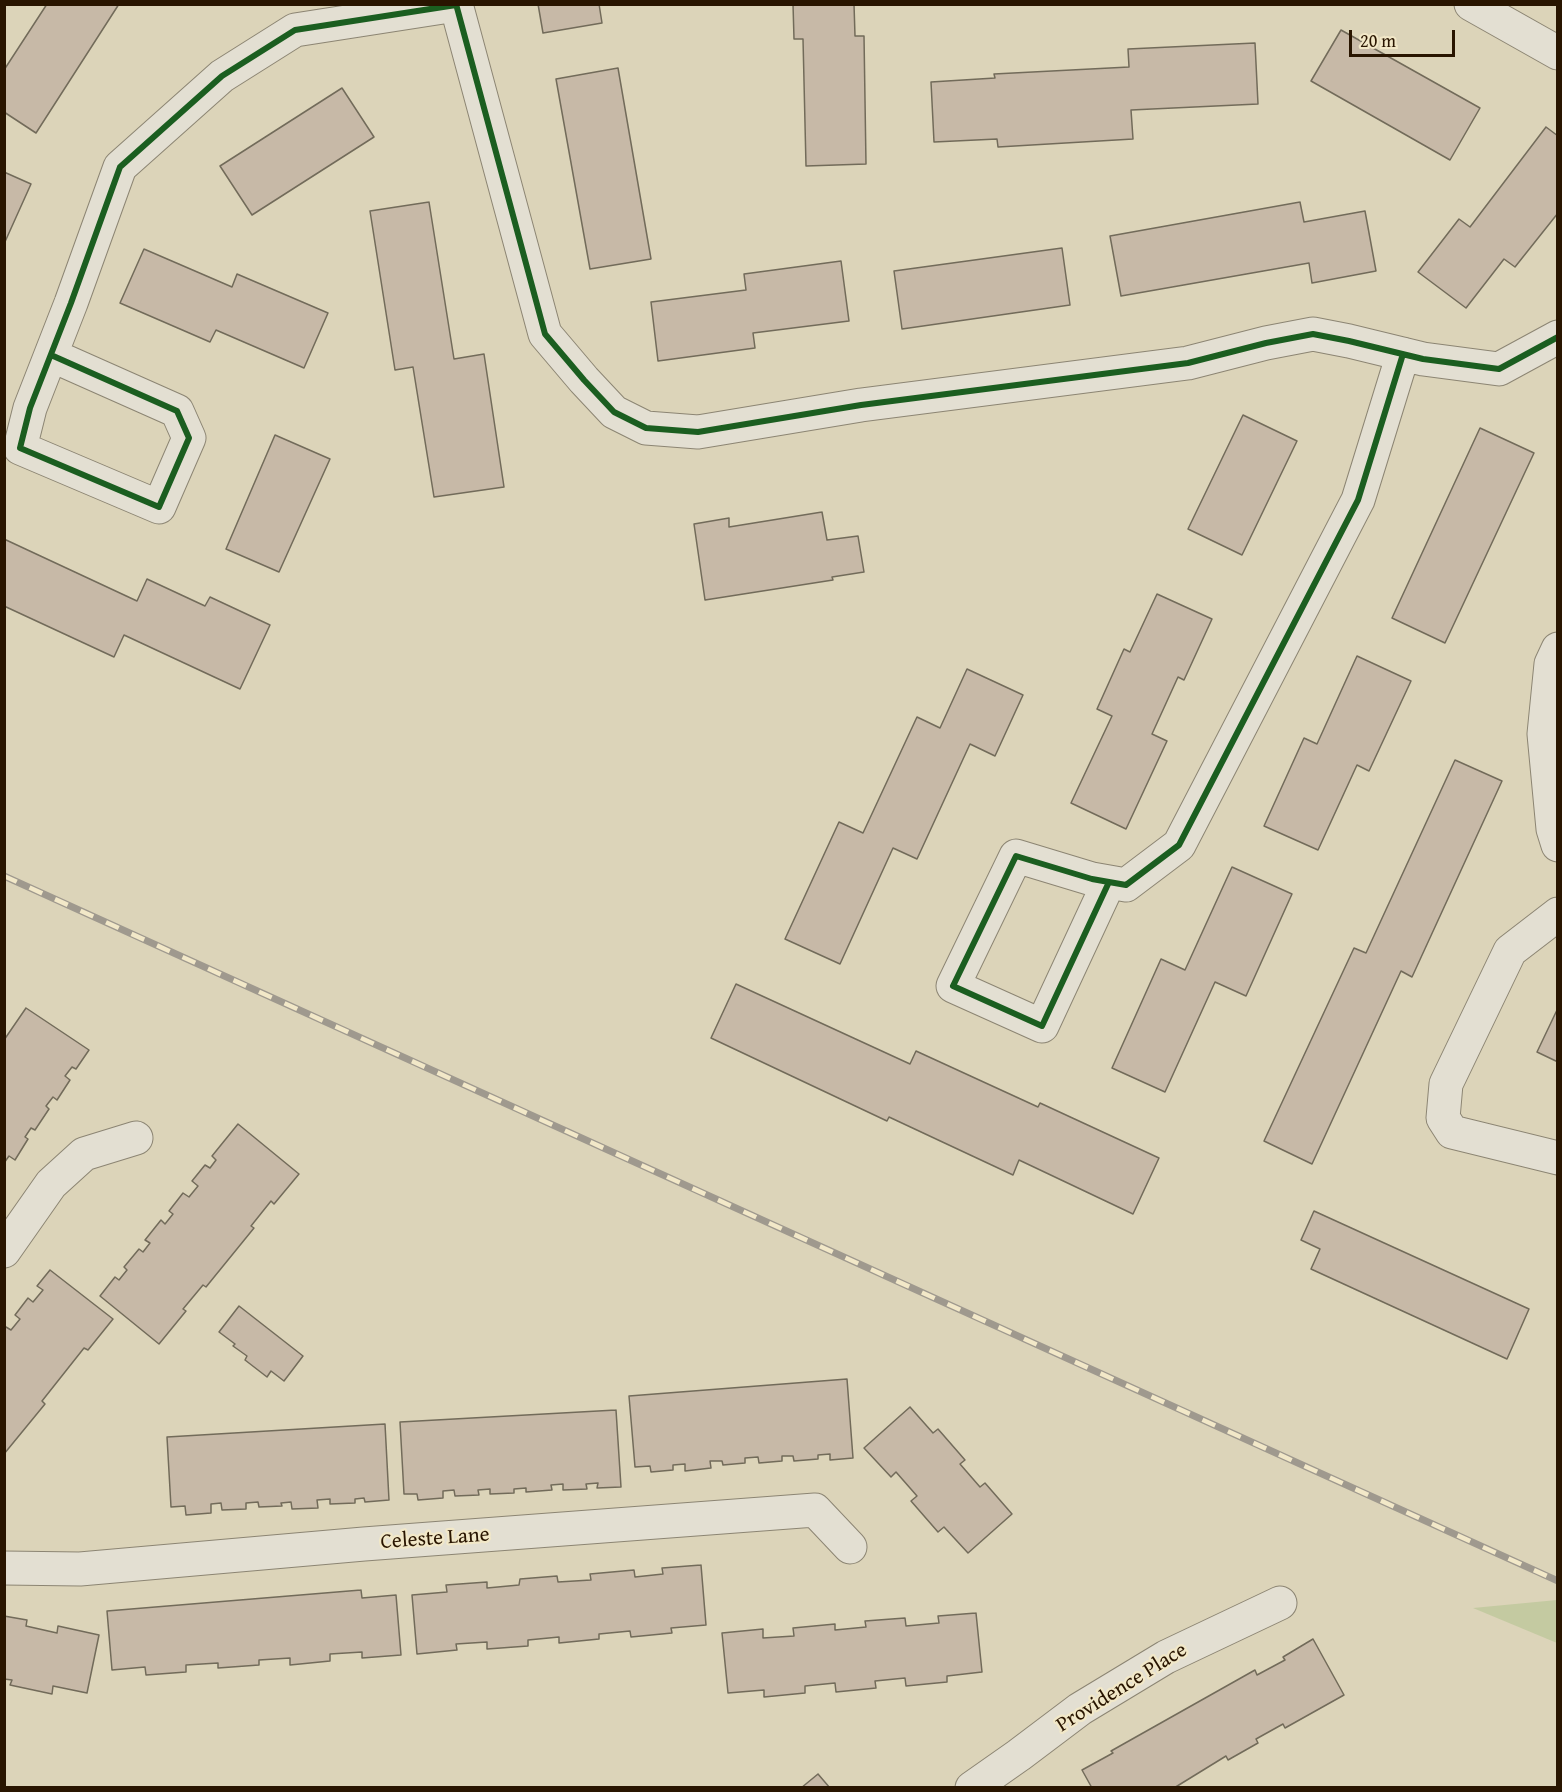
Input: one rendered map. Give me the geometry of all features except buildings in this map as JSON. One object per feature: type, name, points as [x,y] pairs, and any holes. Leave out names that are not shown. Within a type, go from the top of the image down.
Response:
[{"type":"street","points":[[1471,4],[1557,54]]},
{"type":"street","points":[[51,356],[177,411],[189,438],[159,507],[20,448],[30,408],[120,166],[222,76],[294,30],[456,5],[545,334],[614,412],[646,428],[698,432],[861,405],[1188,363],[1266,343],[1313,334],[1423,358],[1499,369],[1557,337]]},
{"type":"street","points":[[1109,882],[1042,1026],[953,986],[1016,856],[1092,879],[1109,882],[1126,885],[1179,845],[1358,500],[1403,354]]},
{"type":"street","points":[[1557,648],[1551,664],[1553,829],[1557,845]]},
{"type":"street","points":[[1557,914],[1510,951],[1446,1084],[1443,1118],[1452,1131],[1557,1158]]},
{"type":"street","points":[[4,1251],[51,1184],[84,1154],[136,1138]]},
{"type":"street","name":"Celeste Lane","points":[[4,1568],[80,1569],[364,1544],[815,1510],[850,1547]]},
{"type":"street","name":"Providence Place","points":[[972,1788],[1080,1709],[1166,1657],[1280,1603]]},
{"type":"green space","points":[[1557,1600],[1557,1643],[1473,1608]]},
{"type":"railway","points":[[4,876],[1558,1581]]},
{"type":"cycle path","points":[[456,4],[545,334],[614,412],[646,428],[698,432],[861,405],[1188,363],[1266,343],[1313,334],[1423,359],[1499,369],[1558,337]]},
{"type":"cycle path","points":[[51,355],[177,411],[189,438],[159,507],[20,448],[30,408],[120,167],[222,76],[295,30],[456,5]]},
{"type":"cycle path","points":[[1109,882],[1042,1026],[953,986],[1016,856],[1092,879],[1126,885],[1179,845],[1358,500],[1403,354]]}]
